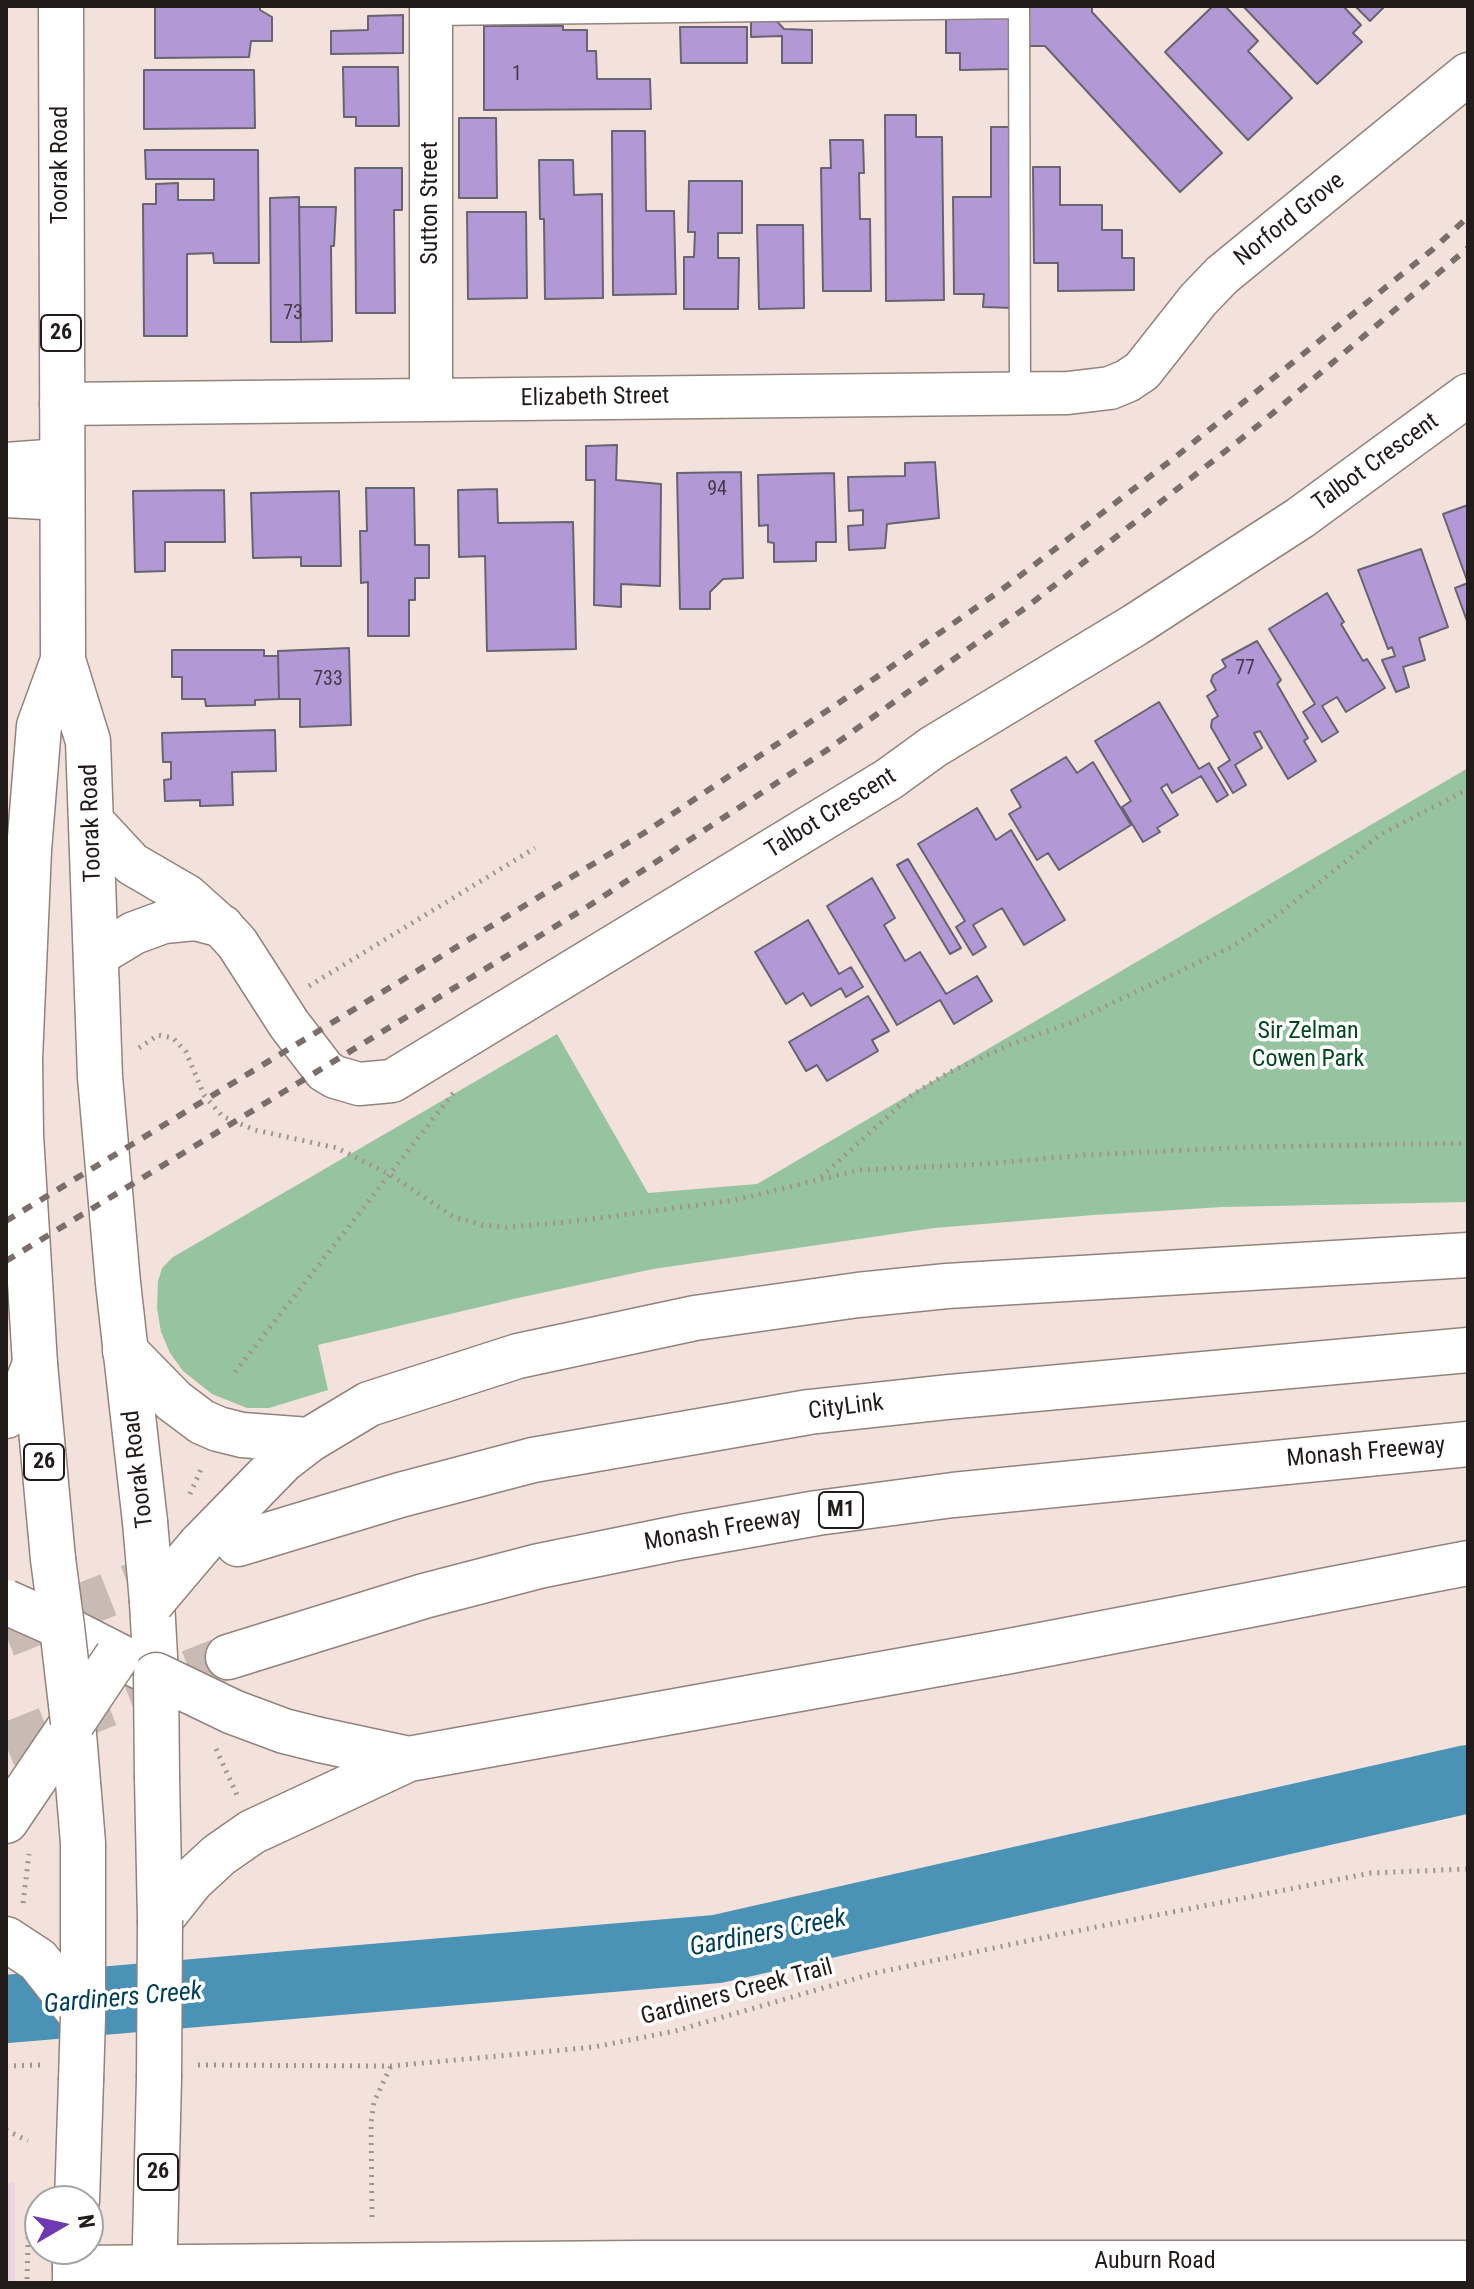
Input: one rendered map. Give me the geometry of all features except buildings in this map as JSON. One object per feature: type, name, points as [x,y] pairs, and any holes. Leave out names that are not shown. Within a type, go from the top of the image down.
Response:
[{"type":"main road","name":"Toorak Road","points":[[61,6],[63,660],[88,741],[100,1077],[152,1602],[160,1920],[177,2071],[155,2275]]},
{"type":"main road","name":"Toorak Road","points":[[63,660],[39,726],[18,859],[14,979],[35,1364],[53,1559],[82,1807],[85,1921],[83,2017],[61,2073],[75,2185]]},
{"type":"main road","points":[[18,1835],[73,1722],[152,1602],[259,1482],[309,1440],[369,1404],[518,1356],[695,1318],[770,1306],[947,1286],[1468,1255]]},
{"type":"main road","name":"CityLink","points":[[238,1544],[400,1495],[533,1460],[809,1412],[1468,1350]]},
{"type":"main road","points":[[125,1351],[174,1401],[202,1422],[242,1435],[309,1440]]},
{"type":"main road","points":[[6,1416],[19,1404],[35,1364]]},
{"type":"main road","name":"Monash Freeway","points":[[228,1657],[424,1596],[539,1566],[817,1513],[953,1495],[1468,1444]]},
{"type":"main road","points":[[160,1920],[192,1880],[219,1855],[252,1832],[409,1759],[1010,1651],[1468,1563]]},
{"type":"main road","points":[[6,1602],[233,1712],[284,1731],[409,1759]]},
{"type":"main road","points":[[14,1922],[38,1960],[83,2017]]},
{"type":"main road","name":"Auburn Road","points":[[75,2267],[155,2275],[1326,2273],[1468,2263]]},
{"type":"street","name":"Sutton Street","points":[[431,10],[431,399]]},
{"type":"street","name":"Norford Grove","points":[[1127,381],[1154,358],[1198,300],[1222,275],[1468,74]]},
{"type":"street","name":"Elizabeth Street","points":[[61,404],[1020,394],[1093,391],[1127,381]]},
{"type":"street","name":"Talbot Crescent","points":[[92,821],[132,864],[187,896],[222,926],[325,1071],[359,1084],[392,1081],[889,779],[933,747],[1135,625],[1300,518],[1468,395]]},
{"type":"street","points":[[6,464],[62,479]]},
{"type":"street","points":[[6,496],[62,479]]},
{"type":"street","points":[[96,956],[134,933],[164,922],[195,919],[222,926]]},
{"type":"lane","points":[[431,10],[1019,7],[1020,394]]},
{"type":"path","points":[[821,1177],[909,1097],[946,1074],[1009,1045],[1070,1023],[1231,947],[1267,923],[1381,834],[1468,789]]},
{"type":"path","points":[[277,1006],[535,848]]},
{"type":"path","points":[[134,1052],[158,1035],[173,1038],[186,1052],[204,1095],[222,1116],[255,1130],[337,1148],[389,1174],[454,1217],[482,1225],[506,1227],[569,1222],[735,1200],[775,1193],[821,1177],[859,1170],[1115,1153],[1468,1143]]},
{"type":"path","points":[[235,1372],[454,1091]]},
{"type":"path","points":[[187,1501],[205,1460]]},
{"type":"path","points":[[210,1736],[242,1807]]},
{"type":"path","points":[[14,1922],[18,1835]]},
{"type":"path","name":"Gardiners Creek Trail","points":[[177,2071],[391,2066],[594,2047],[688,2028],[875,1973],[1051,1936],[1371,1873],[1468,1869]]},
{"type":"path","points":[[6,2066],[61,2073]]},
{"type":"path","points":[[372,2217],[371,2123],[374,2102],[391,2066]]},
{"type":"path","points":[[6,2130],[28,2141]]},
{"type":"path","points":[[27,2265],[27,2279]]},
{"type":"shaded area","points":[[15,2181],[15,2283],[6,2283],[6,2184]]},
{"type":"green space","name":"Sir Zelman Cowen Park","points":[[1468,768],[1468,1202],[1223,1207],[934,1228],[653,1269],[318,1345],[328,1390],[269,1408],[247,1408],[212,1394],[183,1371],[170,1353],[161,1332],[157,1308],[162,1268],[173,1257],[557,1034],[648,1193],[757,1184]]},
{"type":"waterway","name":"Gardiners Creek","points":[[6,2009],[717,1949],[1468,1779]]},
{"type":"tunnel","points":[[6,1635],[182,1566]]},
{"type":"tunnel","points":[[6,1745],[228,1657]]},
{"type":"railway","points":[[6,1221],[644,833],[858,690],[1004,588],[1178,455],[1432,250],[1468,217]]},
{"type":"railway","points":[[6,1261],[587,907],[827,750],[1028,606],[1260,424],[1468,248]]}]
